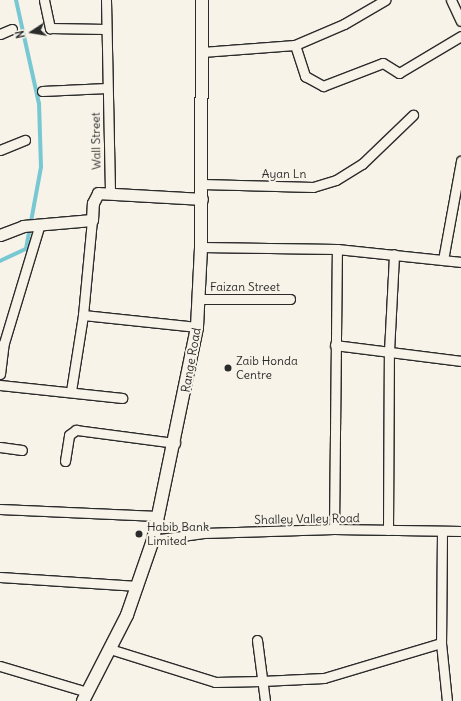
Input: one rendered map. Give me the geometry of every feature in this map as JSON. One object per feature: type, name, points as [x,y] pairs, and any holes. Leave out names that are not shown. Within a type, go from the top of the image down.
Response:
[{"type":"main road","name":"Range Road","points":[[85,696],[110,649],[138,586],[153,540],[175,443],[197,327],[200,299],[202,199],[202,0]]},
{"type":"street","points":[[44,0],[50,28],[106,29]]},
{"type":"street","name":"Wall Street","points":[[106,0],[110,193]]},
{"type":"street","points":[[202,52],[295,45],[344,24],[385,0]]},
{"type":"street","points":[[451,0],[461,21]]},
{"type":"street","points":[[0,34],[12,29]]},
{"type":"street","points":[[295,45],[306,76],[317,86],[383,63],[388,66],[392,73],[399,73],[461,36]]},
{"type":"street","points":[[42,91],[107,88]]},
{"type":"street","name":"Ayan Ln","points":[[202,184],[314,187],[336,180],[362,164],[413,115]]},
{"type":"street","points":[[0,150],[25,140]]},
{"type":"street","points":[[443,260],[461,161]]},
{"type":"street","points":[[70,391],[83,315],[95,196],[110,193],[202,199]]},
{"type":"street","points":[[0,235],[23,226],[92,220]]},
{"type":"street","points":[[0,374],[12,314],[38,225]]},
{"type":"street","points":[[201,247],[337,249],[461,262]]},
{"type":"street","points":[[334,529],[337,249]]},
{"type":"street","points":[[388,530],[389,351],[394,254]]},
{"type":"street","name":"Faizan Street","points":[[200,299],[290,299]]},
{"type":"street","points":[[83,315],[197,327]]},
{"type":"street","points":[[335,345],[461,361]]},
{"type":"street","points":[[0,385],[70,391],[122,398]]},
{"type":"street","points":[[65,461],[69,435],[76,430],[175,443]]},
{"type":"street","points":[[0,447],[22,450]]},
{"type":"street","points":[[0,509],[158,516]]},
{"type":"street","name":"Shalley Valley Road","points":[[153,540],[204,533],[334,529],[442,532],[461,530]]},
{"type":"street","points":[[442,532],[441,643],[447,701]]},
{"type":"street","points":[[0,577],[138,586]]},
{"type":"street","points":[[257,640],[265,701]]},
{"type":"street","points":[[110,649],[215,682],[324,678],[441,643]]},
{"type":"street","points":[[0,666],[85,696]]},
{"type":"waterway","points":[[0,261],[26,249],[41,167],[39,104],[16,0]]},
{"type":"place","name":"Zaib Honda Centre","points":[[228,368]]},
{"type":"place","name":"Habib Bank Limited","points":[[139,534]]}]
